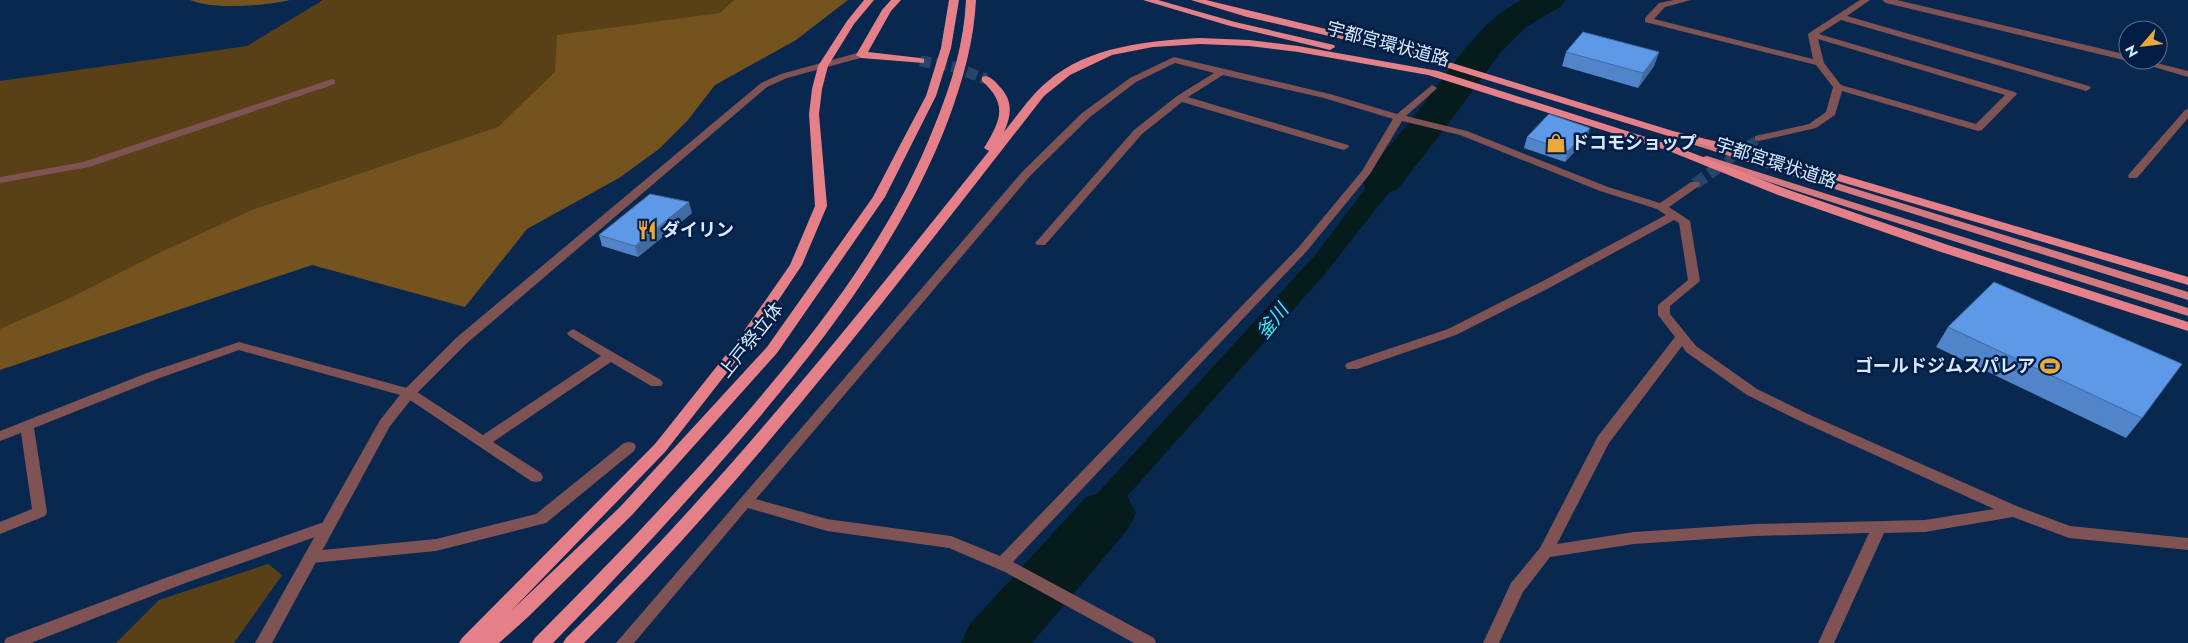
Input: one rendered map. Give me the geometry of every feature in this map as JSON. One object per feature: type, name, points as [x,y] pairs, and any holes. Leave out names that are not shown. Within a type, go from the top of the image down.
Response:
[{"type":"highway","points":[[468,643],[660,448],[742,344],[796,265],[808,241],[821,206],[814,114],[823,66],[850,23],[869,0]]},
{"type":"highway","points":[[896,0],[887,10],[861,55],[920,61]]},
{"type":"highway","name":"上戸祭立体","points":[[486,643],[522,612],[626,511],[772,350],[879,197],[931,96],[946,48],[954,0]]},
{"type":"highway","points":[[541,643],[606,579],[709,467],[800,360],[857,282],[893,226],[927,160],[945,115],[964,57],[971,0]]},
{"type":"highway","name":"宇都宮環状道路","points":[[1148,0],[1216,20],[1434,73],[1673,149]]},
{"type":"highway","name":"宇都宮環状道路","points":[[1196,0],[1442,62],[1669,133]]},
{"type":"highway","points":[[572,643],[620,596],[732,475],[966,190],[1040,94],[1069,70],[1110,53],[1154,44],[1208,42],[1247,44],[1342,57],[1434,73]]},
{"type":"highway","points":[[966,190],[997,135],[1004,114],[1004,100],[996,88],[986,79]]},
{"type":"highway","points":[[1669,133],[1788,162],[2188,281]]},
{"type":"highway","points":[[1673,149],[1782,192],[1943,248],[2188,327]]},
{"type":"main road","name":"宇都宮環状道路","points":[[1669,133],[2188,296]]},
{"type":"main road","name":"宇都宮環状道路","points":[[1673,149],[2188,312]]},
{"type":"street","points":[[1687,0],[1662,5],[1648,20],[1819,63]]},
{"type":"street","points":[[1812,35],[1866,0]]},
{"type":"street","points":[[1886,0],[2118,56]]},
{"type":"street","points":[[1841,17],[2086,88]]},
{"type":"street","points":[[1812,35],[2012,94],[1978,128],[1838,86],[1819,63],[1812,35]]},
{"type":"street","points":[[263,643],[312,558],[327,527],[385,423],[409,393],[461,341],[764,85],[784,76],[861,55]]},
{"type":"street","points":[[624,643],[1026,174],[1086,115],[1133,80],[1174,60],[1327,96],[1463,133],[1604,189],[1661,207],[1684,221],[1694,281],[1664,305],[1664,315],[1691,350],[1752,392],[1804,418],[2014,511],[2069,532],[2188,544]]},
{"type":"street","points":[[2168,69],[2188,74]]},
{"type":"street","points":[[1041,243],[1138,132],[1180,98],[1222,72]]},
{"type":"street","points":[[0,180],[85,165],[332,82]]},
{"type":"street","points":[[1760,138],[1812,126],[1831,113],[1838,86]]},
{"type":"street","points":[[1007,566],[1302,250],[1366,172],[1399,117],[1432,88]]},
{"type":"street","points":[[1180,98],[1344,147]]},
{"type":"street","points":[[2133,176],[2188,112]]},
{"type":"street","points":[[1661,207],[1695,184]]},
{"type":"street","points":[[1352,366],[1452,332],[1545,285],[1674,215]]},
{"type":"street","points":[[573,333],[656,383]]},
{"type":"street","points":[[1491,643],[1517,588],[1545,552],[1603,440],[1681,338]]},
{"type":"street","points":[[0,436],[27,427],[152,376],[239,346],[409,393],[536,477]]},
{"type":"street","points":[[483,442],[610,356]]},
{"type":"street","points":[[0,528],[40,512],[27,427]]},
{"type":"street","points":[[312,558],[436,546],[541,519],[629,447]]},
{"type":"street","points":[[745,502],[827,525],[951,542],[1007,566],[1148,643]]},
{"type":"street","points":[[1545,552],[1634,538],[1755,530],[1925,526],[2014,511]]},
{"type":"street","points":[[12,643],[174,581],[327,527]]},
{"type":"street","points":[[1826,643],[1879,527]]},
{"type":"shaded area","points":[[190,0],[290,0],[267,4],[225,6]]},
{"type":"shaded area","points":[[323,0],[764,0],[715,48],[0,345],[0,81],[247,46]]},
{"type":"shaded area","points":[[734,0],[848,0],[796,40],[715,85],[688,120],[659,149],[619,178],[527,229],[465,307],[312,265],[0,370],[0,329],[70,298],[159,253],[252,210],[498,127],[555,72],[557,35],[720,13]]},
{"type":"shaded area","points":[[268,564],[282,575],[234,643],[116,643],[159,600]]},
{"type":"water","points":[[1532,0],[1560,0],[1523,20],[1501,38],[1486,61],[1467,55],[1482,37],[1497,24]]},
{"type":"water","points":[[1441,89],[1465,96],[1443,123],[1420,117]]},
{"type":"water","points":[[1413,125],[1437,131],[1324,275],[1065,566],[1043,553],[1316,254]]},
{"type":"water","points":[[1017,583],[1044,598],[1004,643],[964,643]]},
{"type":"building","points":[[1583,32],[1659,52],[1643,73],[1566,52]]},
{"type":"building","points":[[1549,114],[1590,128],[1568,151],[1527,137]]},
{"type":"building","points":[[650,194],[689,202],[635,246],[599,235]]},
{"type":"building","points":[[1994,282],[2182,364],[2142,418],[1948,327]]},
{"type":"waterway","name":"釜川","points":[[1382,181],[1435,116],[1487,45],[1514,20],[1548,0]]},
{"type":"waterway","name":"釜川","points":[[993,643],[1107,513]]},
{"type":"tunnel","points":[[920,61],[954,67],[986,79]]},
{"type":"tunnel","points":[[1715,170],[1759,138]]},
{"type":"tunnel","points":[[1695,184],[1717,168]]},
{"type":"place","name":"ドコモショップ","points":[[1556,143]]},
{"type":"place","name":"ダイリン","points":[[647,230]]},
{"type":"place","name":"ゴールドジムスパレア","points":[[2050,366]]}]
